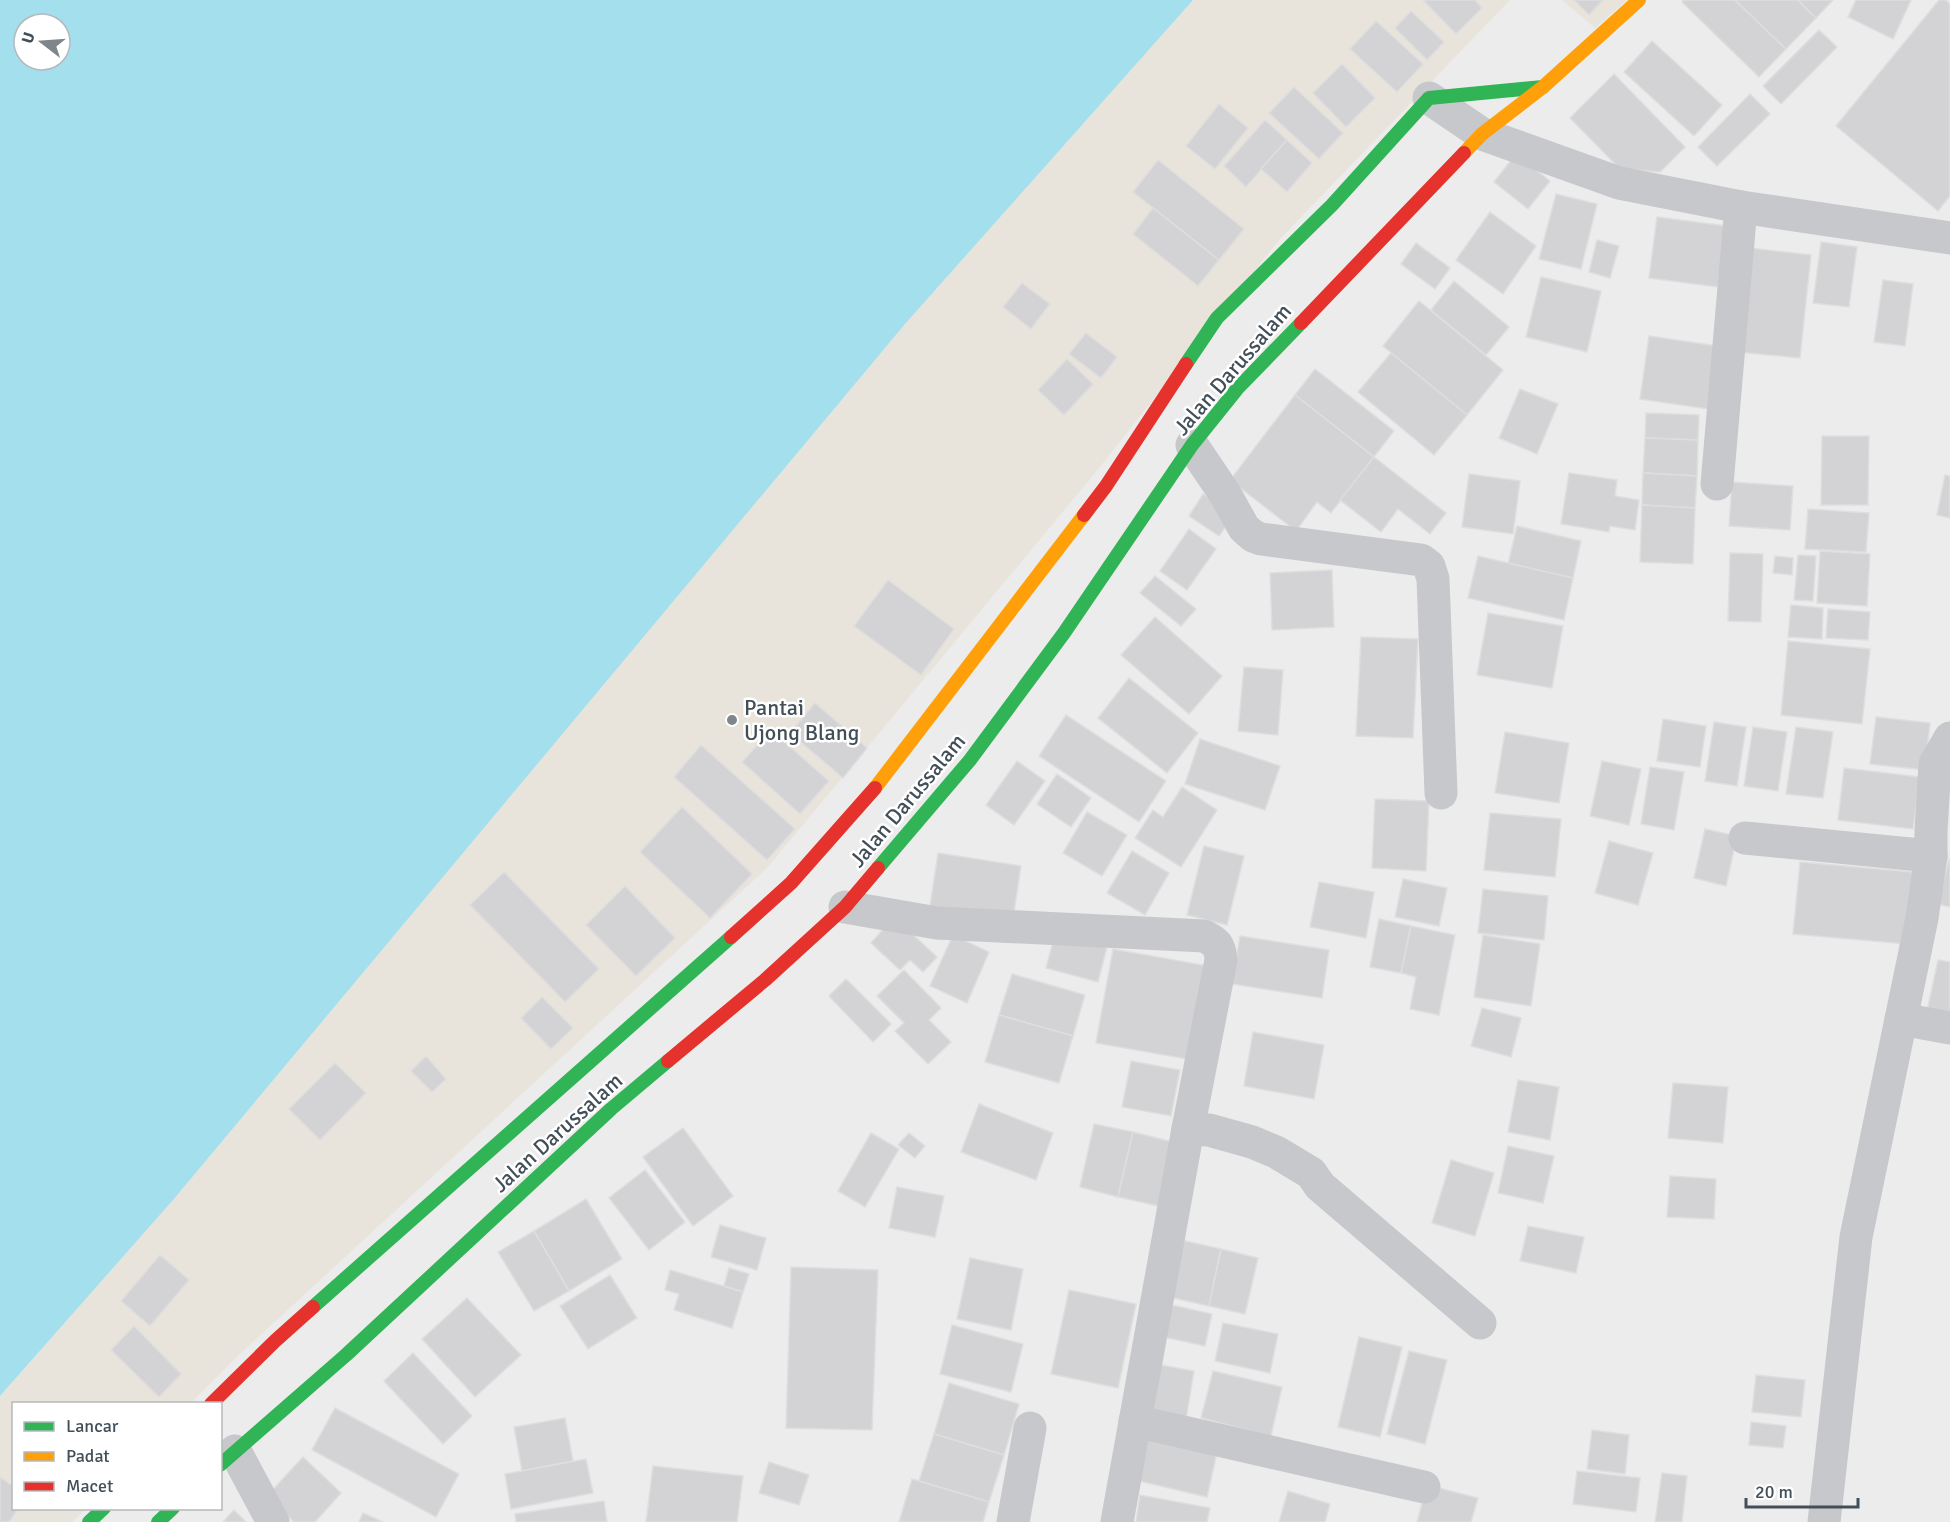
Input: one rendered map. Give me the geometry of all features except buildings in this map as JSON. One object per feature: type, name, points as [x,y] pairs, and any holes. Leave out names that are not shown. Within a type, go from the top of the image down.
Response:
[{"type":"street","name":"Jalan Darussalam","points":[[228,1458],[346,1355],[611,1109],[765,980],[845,907],[970,760],[1064,633],[1192,445],[1237,389],[1482,134],[1543,87],[1640,0]]},
{"type":"street","points":[[1429,98],[1543,87]]},
{"type":"street","name":"Jalan Darussalam","points":[[213,1402],[274,1341],[791,883],[879,784],[1106,486],[1217,318],[1332,205],[1429,98]]},
{"type":"street","points":[[1429,98],[1482,134],[1619,183],[1741,207],[1950,238]]},
{"type":"street","points":[[1717,484],[1741,207]]},
{"type":"street","points":[[1192,445],[1226,494],[1244,528],[1253,536],[1261,539],[1421,560],[1429,566],[1433,579],[1441,793]]},
{"type":"street","points":[[1824,1522],[1856,1237],[1937,840],[1935,764],[1950,738]]},
{"type":"street","points":[[1745,838],[1937,840]]},
{"type":"street","points":[[845,907],[937,923],[1204,936],[1215,941],[1220,947],[1221,960],[1117,1522]]},
{"type":"street","points":[[1901,1019],[1950,1028]]},
{"type":"street","points":[[1188,1129],[1209,1130],[1252,1142],[1276,1152],[1311,1173],[1320,1186],[1480,1323]]},
{"type":"street","points":[[1135,1421],[1424,1487]]},
{"type":"street","points":[[1013,1522],[1030,1428]]},
{"type":"street","points":[[228,1458],[273,1522]]},
{"type":"street","points":[[89,1522],[103,1510]]},
{"type":"street","points":[[159,1522],[172,1510]]},
{"type":"sand","name":"Pantai Ujong Blang","points":[[1193,0],[1510,0],[1279,240],[1100,467],[768,867],[241,1353],[192,1402],[12,1402],[12,1510],[85,1510],[72,1522],[0,1522],[0,1396],[173,1200],[905,324]]},
{"type":"sand","points":[[1562,0],[1627,0],[1595,28]]},
{"type":"water","points":[[0,0],[1193,0],[905,324],[173,1200],[0,1396]]},
{"type":"traffic: fast","points":[[1186,364],[1217,318],[1332,205],[1429,98],[1543,87]]},
{"type":"traffic: fast","points":[[878,868],[970,760],[1064,633],[1192,445],[1237,389],[1301,323]]},
{"type":"traffic: fast","points":[[313,1307],[731,937]]},
{"type":"traffic: fast","points":[[222,1463],[346,1355],[611,1109],[668,1061]]},
{"type":"traffic: fast","points":[[89,1522],[102,1510]]},
{"type":"traffic: fast","points":[[158,1522],[171,1510]]},
{"type":"traffic: slow","points":[[1464,153],[1482,134],[1543,87],[1639,0]]},
{"type":"traffic: slow","points":[[875,788],[1084,515]]},
{"type":"traffic: jam","points":[[1301,323],[1464,153]]},
{"type":"traffic: jam","points":[[1084,515],[1106,486],[1186,364]]},
{"type":"traffic: jam","points":[[731,937],[791,883],[875,788]]},
{"type":"traffic: jam","points":[[668,1061],[765,980],[845,907],[878,868]]},
{"type":"traffic: jam","points":[[213,1402],[313,1307]]},
{"type":"place","name":"Pantai Ujong Blang","points":[[732,720]]}]
